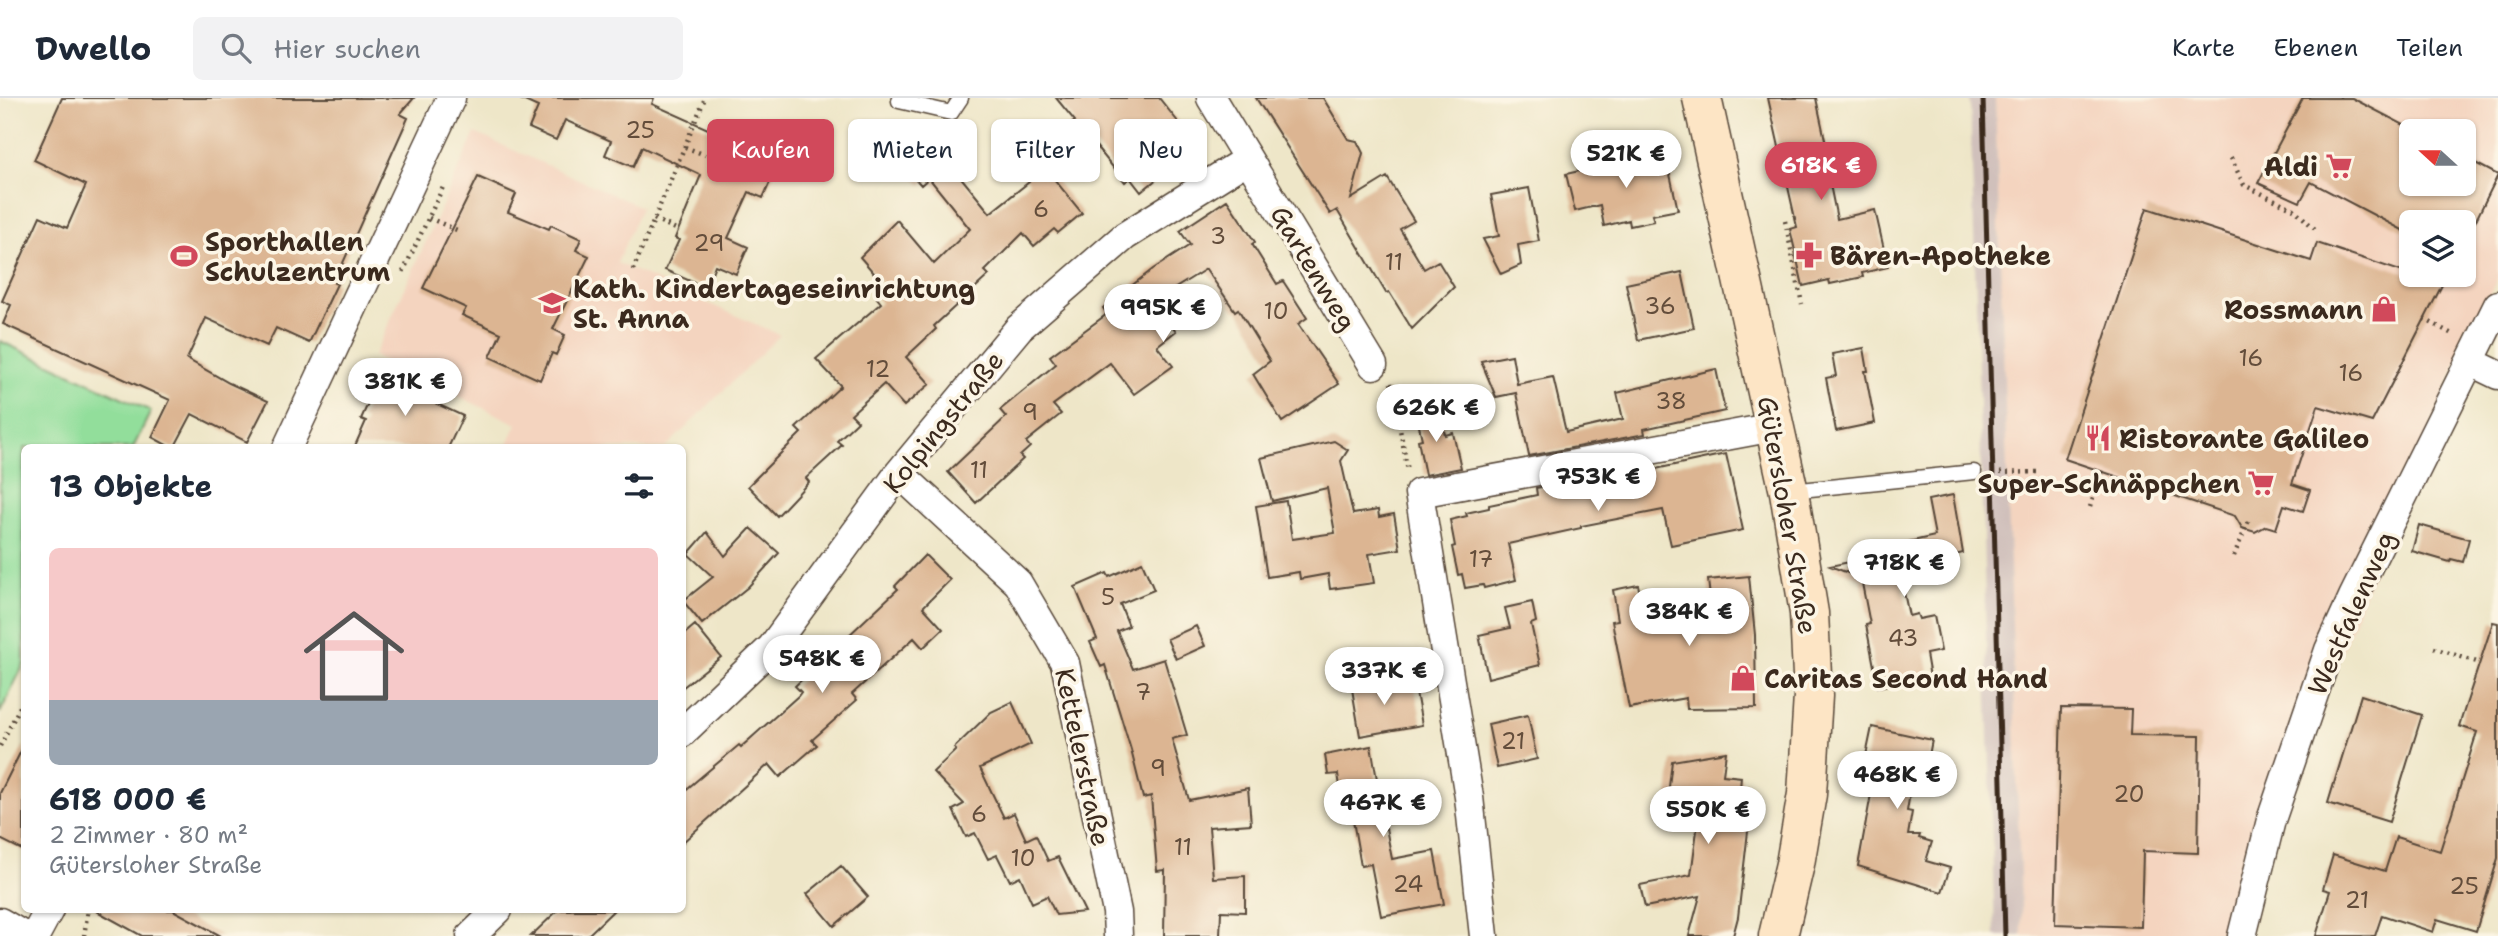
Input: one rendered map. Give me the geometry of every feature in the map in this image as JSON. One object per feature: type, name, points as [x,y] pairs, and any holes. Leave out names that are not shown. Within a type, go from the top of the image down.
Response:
[{"type":"main road","name":"Gütersloher Straße","points":[[1702,98],[1789,492],[1810,613],[1813,696],[1807,793],[1796,864],[1778,936]]},
{"type":"street","points":[[289,444],[451,98]]},
{"type":"street","name":"Gartenweg","points":[[1211,98],[1373,365]]},
{"type":"street","name":"Kolpingstraße","points":[[686,729],[772,646],[900,473],[1018,327],[1125,236],[1248,159]]},
{"type":"street","name":"Westfalenweg","points":[[2242,936],[2272,820],[2329,650],[2498,305]]},
{"type":"street","points":[[2471,362],[2498,375]]},
{"type":"street","points":[[1484,936],[1469,797],[1419,493],[1774,427]]},
{"type":"street","name":"Kettelerstraße","points":[[900,473],[1018,583],[1065,663],[1116,912],[1118,936]]},
{"type":"street","points":[[35,936],[47,913]]},
{"type":"street","points":[[471,936],[495,913]]},
{"type":"street","points":[[0,922],[24,936]]},
{"type":"lane","points":[[899,102],[951,113],[961,98]]},
{"type":"lane","points":[[1789,492],[1975,472]]},
{"type":"path","points":[[633,270],[706,98]]},
{"type":"path","points":[[685,147],[705,155]]},
{"type":"path","points":[[2231,158],[2244,185],[2294,209],[2316,230]]},
{"type":"path","points":[[429,218],[459,231]]},
{"type":"path","points":[[654,219],[678,230]]},
{"type":"path","points":[[1785,221],[1795,259],[1802,304]]},
{"type":"path","points":[[1373,365],[1389,371],[1411,486],[1419,493]]},
{"type":"path","points":[[2090,507],[2102,471]]},
{"type":"path","points":[[1975,472],[2038,472]]},
{"type":"path","points":[[2234,556],[2249,520]]},
{"type":"path","points":[[2434,648],[2480,663]]},
{"type":"path","points":[[0,746],[21,709]]},
{"type":"path","points":[[84,936],[88,913]]},
{"type":"shaded area","points":[[1970,98],[1995,98],[2022,936],[1995,936]]},
{"type":"shaded area","points":[[1995,98],[2498,98],[2498,277],[2460,354],[2229,936],[2022,936]]},
{"type":"shaded area","name":"Kath. Kindertageseinrichtung St. Anna","points":[[475,133],[641,207],[617,263],[780,335],[669,444],[508,444],[517,424],[374,356]]},
{"type":"green space","points":[[0,341],[151,411],[135,444],[21,444],[21,670],[0,713]]},
{"type":"building","name":"Sporthallen Schulzentrum","points":[[62,98],[414,98],[400,114],[408,118],[309,343],[276,328],[267,346],[206,318],[187,359],[268,401],[247,442],[192,414],[176,444],[165,444],[152,437],[170,400],[3,324],[11,305],[2,301],[40,216],[67,228],[86,185],[34,160]]},
{"type":"building","points":[[518,98],[654,98],[652,104],[707,129],[707,182],[770,182],[763,198],[749,192],[728,238],[748,247],[736,274],[715,265],[706,288],[665,270],[679,240],[675,238],[701,175],[642,147],[633,167],[605,155],[611,141],[565,120],[556,140],[529,128],[538,107]]},
{"type":"building","points":[[1056,98],[1159,98],[1176,119],[1114,119],[1114,168],[1100,151],[1100,119],[1073,119]]},
{"type":"building","points":[[1256,98],[1323,98],[1348,139],[1357,141],[1363,153],[1351,199],[1387,177],[1414,221],[1400,229],[1424,269],[1438,261],[1454,287],[1412,329],[1389,292],[1386,293],[1337,210],[1330,214]]},
{"type":"building","points":[[1768,98],[1816,98],[1827,149],[1823,150],[1837,219],[1875,210],[1888,267],[1862,273],[1863,277],[1803,286],[1790,229],[1797,227]]},
{"type":"building","name":"Aldi","points":[[2303,98],[2352,98],[2399,122],[2399,196],[2476,196],[2476,163],[2498,175],[2476,220],[2476,210],[2399,210],[2399,228],[2311,182],[2300,202],[2258,183]]},
{"type":"building","points":[[1665,152],[1678,210],[1652,215],[1654,221],[1630,226],[1629,220],[1604,226],[1600,205],[1575,211],[1566,174],[1611,164],[1610,162]]},
{"type":"building","points":[[478,177],[516,194],[508,212],[549,229],[551,225],[581,239],[576,250],[589,256],[553,329],[565,335],[556,355],[552,353],[540,380],[490,357],[501,333],[462,315],[466,308],[423,288]]},
{"type":"building","points":[[932,182],[965,182],[990,213],[1029,182],[1056,182],[1082,213],[1058,233],[1054,229],[1034,246],[1023,233],[985,271],[989,275],[934,326],[936,329],[906,357],[930,384],[904,406],[884,384],[851,414],[858,421],[837,441],[842,445],[806,478],[809,482],[777,516],[748,486],[801,433],[796,428],[841,386],[816,359],[881,303],[877,298],[887,288],[860,257],[897,220],[934,264],[970,229]]},
{"type":"building","points":[[1133,182],[1153,182],[1141,192]]},
{"type":"building","points":[[1529,188],[1539,241],[1518,245],[1521,265],[1501,274],[1483,239],[1499,236],[1491,195]]},
{"type":"building","points":[[1227,200],[1255,242],[1252,244],[1277,284],[1283,281],[1307,318],[1298,324],[1339,384],[1282,422],[1253,374],[1270,361],[1238,309],[1235,311],[1206,269],[1153,302],[1176,331],[1157,346],[1173,366],[1134,394],[1110,363],[1053,405],[1061,414],[1026,442],[1030,447],[1020,456],[1023,459],[976,503],[948,472],[1006,417],[1000,410],[1056,364],[1050,356],[1107,314],[1103,308],[1153,269],[1190,245],[1180,231]]},
{"type":"building","points":[[2147,208],[2311,261],[2317,243],[2399,271],[2399,287],[2441,287],[2372,422],[2318,406],[2292,484],[2310,490],[2303,511],[2284,505],[2276,529],[2266,526],[2255,532],[2242,528],[2235,516],[2065,459]]},
{"type":"building","points":[[1682,272],[1694,328],[1638,340],[1626,284]]},
{"type":"building","points":[[1864,348],[1868,371],[1865,371],[1875,423],[1836,431],[1826,378],[1836,376],[1832,354]]},
{"type":"building","points":[[1512,355],[1517,384],[1553,377],[1566,432],[1623,419],[1617,393],[1716,369],[1725,411],[1644,429],[1645,434],[1529,456],[1516,393],[1496,397],[1481,361]]},
{"type":"building","points":[[385,366],[414,380],[409,391],[463,416],[450,444],[356,444],[366,421],[361,419]]},
{"type":"building","points":[[1439,408],[1445,435],[1453,433],[1461,468],[1425,475],[1418,440],[1422,439],[1416,413]]},
{"type":"building","points":[[1334,441],[1348,450],[1341,461],[1353,514],[1378,510],[1379,517],[1394,514],[1400,549],[1369,554],[1374,583],[1330,589],[1328,574],[1300,579],[1299,572],[1267,577],[1256,506],[1286,501],[1292,539],[1335,533],[1327,488],[1272,501],[1261,458]]},
{"type":"building","points":[[1726,454],[1743,530],[1671,545],[1663,510],[1508,544],[1516,580],[1484,588],[1483,585],[1465,588],[1462,574],[1458,575],[1450,520],[1489,508],[1489,505],[1537,495],[1536,488],[1651,467],[1651,470]]},
{"type":"building","points":[[1953,495],[1963,553],[1899,569],[1909,616],[1917,614],[1919,619],[1934,616],[1941,651],[1926,654],[1930,677],[1878,687],[1866,625],[1870,624],[1861,578],[1830,566],[1869,558],[1868,551],[1935,536],[1928,500]]},
{"type":"building","points":[[2419,525],[2469,539],[2463,562],[2451,559],[2450,562],[2412,551]]},
{"type":"building","points":[[751,528],[779,553],[748,587],[702,624],[686,605],[686,599],[713,577],[688,554],[707,532],[725,556]]},
{"type":"building","points":[[925,555],[950,580],[923,607],[943,629],[923,648],[914,638],[852,694],[857,700],[812,740],[817,745],[780,777],[769,764],[686,839],[686,790],[739,745],[741,747],[798,696],[801,692],[795,686],[898,589],[895,586]]},
{"type":"building","points":[[1142,562],[1154,590],[1120,604],[1129,626],[1117,631],[1133,669],[1164,659],[1187,735],[1172,739],[1189,800],[1248,788],[1251,824],[1209,827],[1213,878],[1245,876],[1245,912],[1221,911],[1220,936],[1164,936],[1165,870],[1157,871],[1151,796],[1143,798],[1105,665],[1101,667],[1090,642],[1097,639],[1075,587],[1107,573],[1109,577]]},
{"type":"building","points":[[1749,576],[1755,635],[1756,708],[1687,709],[1686,698],[1629,708],[1612,621],[1618,620],[1613,590],[1638,585],[1644,610],[1710,597],[1708,580]]},
{"type":"building","points":[[1532,602],[1536,622],[1531,624],[1540,665],[1488,678],[1479,635],[1510,628],[1505,608]]},
{"type":"building","points":[[2493,622],[2498,623],[2498,858],[2476,931],[2437,919],[2433,932],[2382,915],[2375,936],[2316,936],[2330,891],[2323,889],[2333,855],[2385,871],[2396,837],[2440,851],[2477,732],[2459,726]]},
{"type":"building","points":[[695,625],[721,657],[686,685],[686,633]]},
{"type":"building","points":[[1196,626],[1205,646],[1176,659],[1167,639]]},
{"type":"building","points":[[1374,673],[1377,693],[1415,687],[1422,725],[1360,736],[1350,677]]},
{"type":"building","points":[[2361,695],[2422,715],[2389,822],[2328,803]]},
{"type":"building","points":[[1012,702],[1031,744],[980,768],[1004,818],[1014,813],[1026,840],[1036,835],[1048,861],[1058,857],[1085,912],[1056,915],[1047,896],[1032,903],[1020,876],[1010,881],[997,855],[988,859],[975,833],[966,837],[953,810],[964,804],[933,772],[991,712]]},
{"type":"building","points":[[2061,708],[2131,709],[2130,735],[2200,736],[2198,853],[2143,851],[2141,927],[2055,924]]},
{"type":"building","points":[[1528,715],[1537,759],[1497,768],[1488,724]]},
{"type":"building","points":[[1872,727],[1932,740],[1926,771],[1914,769],[1907,811],[1912,812],[1908,835],[1920,835],[1919,838],[1932,842],[1926,861],[1950,868],[1942,892],[1858,866],[1875,772],[1863,770]]},
{"type":"building","points":[[1371,746],[1382,807],[1383,829],[1386,828],[1392,859],[1434,851],[1444,904],[1381,916],[1371,864],[1361,866],[1352,815],[1345,816],[1338,774],[1328,775],[1325,755]]},
{"type":"building","points":[[21,751],[21,850],[0,839],[0,793]]},
{"type":"building","points":[[1726,752],[1723,775],[1741,777],[1738,812],[1750,814],[1738,917],[1733,936],[1689,936],[1700,896],[1645,907],[1640,885],[1691,875],[1700,808],[1667,804],[1672,761]]},
{"type":"building","points":[[841,866],[868,897],[834,926],[807,894]]},
{"type":"building","points":[[100,913],[179,913],[221,936],[142,936]]},
{"type":"building","points":[[555,913],[611,913],[587,936],[531,936]]},
{"type":"railway","points":[[1983,98],[2005,936]]},
{"type":"place","name":"Aldi","points":[[2339,166]]},
{"type":"place","name":"Bären-Apotheke","points":[[1809,255]]},
{"type":"place","name":"Sporthallen Schulzentrum","points":[[184,256]]},
{"type":"place","name":"Kath. Kindertageseinrichtung St. Anna","points":[[552,303]]},
{"type":"place","name":"Rossmann","points":[[2384,309]]},
{"type":"place","name":"Ristorante Galileo","points":[[2098,438]]},
{"type":"place","name":"Super-Schnäppchen","points":[[2261,483]]},
{"type":"place","name":"Caritas Second Hand","points":[[1743,678]]}]
